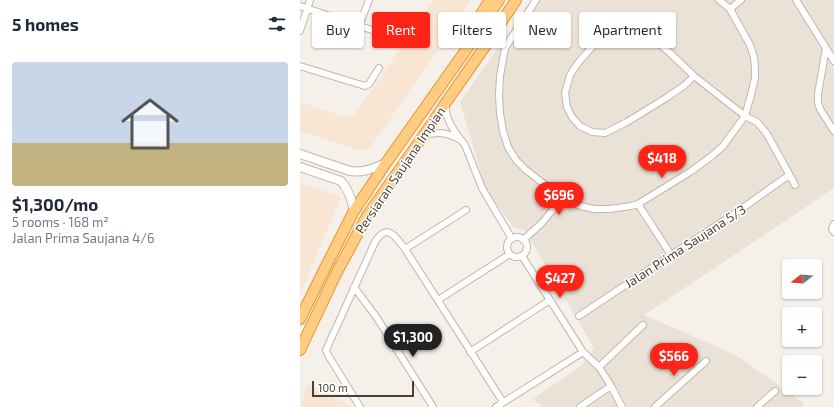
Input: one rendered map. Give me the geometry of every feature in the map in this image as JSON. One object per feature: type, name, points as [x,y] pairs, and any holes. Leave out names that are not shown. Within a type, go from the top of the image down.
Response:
[{"type":"highway","points":[[466,50],[469,34],[490,0]]},
{"type":"highway","name":"Persiaran Saujana Impian","points":[[300,319],[354,211],[499,0]]},
{"type":"highway","name":"Persiaran Saujana Impian","points":[[300,350],[335,276],[367,216],[446,101],[492,38],[516,0]]},
{"type":"street","points":[[300,30],[310,0]]},
{"type":"street","points":[[364,13],[369,0]]},
{"type":"street","points":[[536,0],[505,48],[500,76],[499,95],[503,131],[508,147],[516,160],[526,170],[562,198],[581,206],[594,209],[610,209],[638,204],[690,172],[723,146],[745,116],[755,78],[754,57],[750,46],[730,9],[719,0]]},
{"type":"street","points":[[730,9],[742,0]]},
{"type":"street","points":[[796,0],[834,61]]},
{"type":"street","points":[[300,6],[319,12]]},
{"type":"street","points":[[694,76],[685,85],[666,98],[627,122],[605,133],[592,132],[580,126],[572,117],[567,107],[566,93],[570,75],[578,62],[591,48],[602,38],[618,32],[631,31],[646,35],[670,53],[694,76],[745,116],[756,122],[767,134],[795,185]]},
{"type":"street","points":[[826,48],[818,94],[818,103],[820,109],[834,131]]},
{"type":"street","points":[[300,66],[365,86],[369,84],[379,68]]},
{"type":"street","points":[[446,101],[447,116],[465,145],[487,198],[512,239]]},
{"type":"street","points":[[424,135],[439,132],[446,133],[461,140]]},
{"type":"street","points":[[300,154],[356,172],[365,171],[386,163]]},
{"type":"street","points":[[300,167],[341,181],[349,192],[354,211]]},
{"type":"street","name":"Jalan Prima Saujana 5/3","points":[[579,316],[789,176]]},
{"type":"street","points":[[523,240],[542,223],[562,198]]},
{"type":"street","points":[[638,204],[671,256]]},
{"type":"street","points":[[405,249],[466,210]]},
{"type":"street","points":[[360,407],[326,350],[375,242],[384,233],[395,236],[405,249],[503,402]]},
{"type":"street","points":[[519,238],[526,242],[526,252],[522,256],[516,257],[510,254],[508,243],[512,239],[519,238]]},
{"type":"street","points":[[438,300],[510,254]]},
{"type":"street","points":[[522,256],[583,352],[599,367],[622,407]]},
{"type":"street","points":[[354,287],[377,318],[433,407]]},
{"type":"street","points":[[470,352],[550,300]]},
{"type":"street","points":[[599,367],[643,325]]},
{"type":"street","points":[[496,407],[583,352]]},
{"type":"street","points":[[654,407],[706,361]]},
{"type":"street","points":[[580,407],[611,386]]},
{"type":"street","points":[[757,407],[774,391]]},
{"type":"shaded area","points":[[434,0],[471,0],[463,12],[438,12],[439,48],[370,148],[358,150],[300,131],[300,102],[345,117],[355,114],[401,48],[430,48],[430,12],[426,12]]},
{"type":"shaded area","points":[[531,0],[834,0],[834,188],[644,315],[736,355],[782,388],[782,395],[792,395],[805,404],[802,407],[542,407],[533,399],[583,364],[594,348],[525,230],[514,228],[485,188],[460,102],[498,48],[506,48],[506,36],[514,24],[514,48],[571,48],[571,12],[523,12]]},
{"type":"shaded area","points":[[300,183],[341,197],[300,294]]},
{"type":"shaded area","points":[[307,384],[351,406],[351,407],[300,407]]}]
